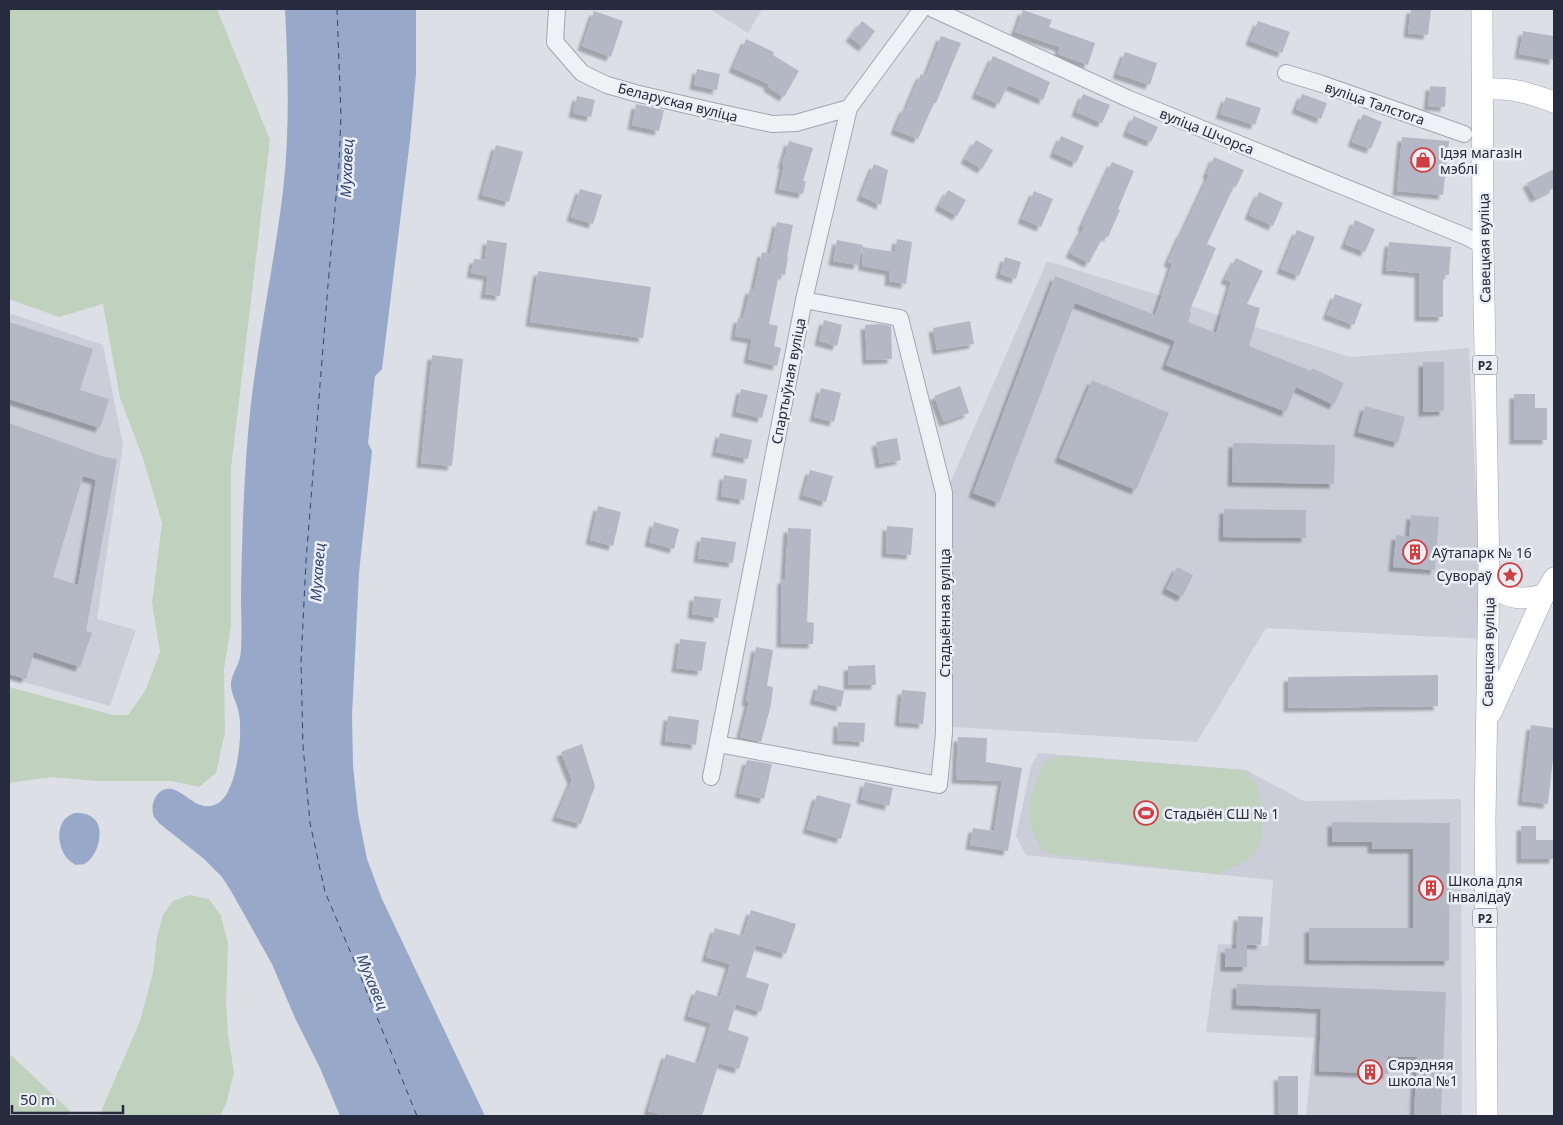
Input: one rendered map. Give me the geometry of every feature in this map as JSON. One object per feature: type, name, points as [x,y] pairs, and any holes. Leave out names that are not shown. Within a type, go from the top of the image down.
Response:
[{"type":"main road","name":"Савецкая вуліца","points":[[1482,9],[1489,587],[1485,945],[1487,1116]]},
{"type":"main road","points":[[1483,89],[1522,91],[1554,102]]},
{"type":"main road","points":[[1489,587],[1509,597],[1518,599],[1549,586]]},
{"type":"main road","points":[[1488,720],[1549,586]]},
{"type":"street","name":"Беларуская вуліца","points":[[557,9],[555,42],[582,74],[607,85],[772,124],[796,124],[849,108]]},
{"type":"street","name":"Спартыўная вуліца","points":[[710,777],[804,300],[849,108],[922,9]]},
{"type":"street","name":"вуліца Шчорса","points":[[934,9],[1129,99],[1467,237],[1484,246]]},
{"type":"street","name":"вуліца Талстога","points":[[1286,73],[1464,134]]},
{"type":"street","name":"Стадыённая вуліца","points":[[718,744],[939,785],[944,733],[944,493],[900,318],[804,300]]},
{"type":"shaded area","points":[[710,9],[762,9],[748,33]]},
{"type":"shaded area","points":[[1047,261],[1350,357],[1469,348],[1483,639],[1266,628],[1197,742],[953,727],[950,483]]},
{"type":"shaded area","points":[[9,313],[103,345],[123,445],[97,619],[136,630],[110,706],[9,678]]},
{"type":"shaded area","points":[[1038,753],[1246,770],[1304,801],[1461,799],[1462,1116],[1306,1116],[1314,1038],[1206,1032],[1218,944],[1268,946],[1273,880],[1026,855],[1016,836],[1031,766]]},
{"type":"green space","points":[[9,9],[217,9],[270,140],[231,468],[231,626],[224,669],[225,732],[216,773],[199,787],[172,781],[98,781],[51,777],[9,783],[9,687],[113,715],[128,715],[145,691],[160,652],[152,603],[162,523],[143,458],[120,398],[103,304],[59,317],[9,299]]},
{"type":"green space","name":"Стадыён СШ № 1","points":[[1066,756],[1243,770],[1256,783],[1260,795],[1262,831],[1258,847],[1255,853],[1247,860],[1217,874],[1051,854],[1041,848],[1031,827],[1031,797],[1047,759]]},
{"type":"green space","points":[[189,895],[209,899],[221,916],[228,944],[226,1002],[228,1034],[234,1073],[226,1104],[220,1116],[99,1116],[140,1021],[153,973],[157,936],[163,915],[173,901]]},
{"type":"green space","points":[[11,1055],[70,1111],[69,1116],[9,1116],[9,1063]]},
{"type":"water","name":"Мухавец","points":[[285,9],[416,9],[416,74],[410,140],[382,369],[375,376],[368,443],[372,451],[359,573],[352,716],[353,765],[358,814],[367,859],[382,899],[485,1116],[340,1116],[272,964],[231,891],[222,877],[203,858],[160,824],[154,817],[153,812],[154,802],[158,793],[167,789],[172,789],[200,805],[218,804],[227,794],[238,760],[240,723],[231,683],[240,659],[241,649],[243,526],[250,412],[283,191],[287,145],[288,100]]},
{"type":"water","points":[[74,813],[91,816],[97,822],[100,835],[99,842],[89,861],[76,865],[64,854],[60,845],[59,834],[66,818]]},
{"type":"building","points":[[1411,9],[1431,10],[1428,35],[1408,33]]},
{"type":"building","points":[[1023,10],[1052,20],[1049,27],[1095,43],[1088,65],[1058,54],[1060,47],[1015,32]]},
{"type":"building","points":[[594,11],[623,21],[611,57],[582,46]]},
{"type":"building","points":[[862,21],[875,31],[863,47],[850,37]]},
{"type":"building","points":[[1258,21],[1290,32],[1282,53],[1250,41]]},
{"type":"building","points":[[1523,31],[1554,36],[1554,60],[1519,54]]},
{"type":"building","points":[[941,36],[961,43],[936,103],[934,103],[918,139],[895,130],[921,74],[926,76]]},
{"type":"building","points":[[746,39],[774,52],[773,55],[799,71],[784,97],[768,87],[769,84],[733,68]]},
{"type":"building","points":[[1125,52],[1157,63],[1150,85],[1117,74]]},
{"type":"building","points":[[993,56],[1050,82],[1043,100],[1008,85],[999,104],[976,94]]},
{"type":"building","points":[[697,69],[720,74],[717,90],[694,85]]},
{"type":"building","points":[[1430,86],[1446,87],[1445,107],[1428,106]]},
{"type":"building","points":[[1083,94],[1110,105],[1102,123],[1076,112]]},
{"type":"building","points":[[1302,94],[1327,103],[1321,119],[1296,109]]},
{"type":"building","points":[[577,96],[595,100],[591,117],[573,113]]},
{"type":"building","points":[[1226,97],[1261,108],[1255,125],[1220,114]]},
{"type":"building","points":[[636,104],[664,110],[659,131],[632,125]]},
{"type":"building","points":[[1363,114],[1382,122],[1371,149],[1352,142]]},
{"type":"building","points":[[1134,116],[1158,127],[1151,142],[1127,132]]},
{"type":"building","points":[[1061,136],[1084,146],[1076,163],[1054,153]]},
{"type":"building","points":[[1402,137],[1449,141],[1443,195],[1397,191]]},
{"type":"building","points":[[976,140],[993,150],[982,169],[965,159]]},
{"type":"building","points":[[789,141],[813,148],[803,181],[806,181],[803,194],[779,189],[784,164],[782,164]]},
{"type":"building","points":[[496,145],[523,152],[509,202],[482,195]]},
{"type":"building","points":[[1214,157],[1244,170],[1236,187],[1234,186],[1207,244],[1216,248],[1189,312],[1191,313],[1188,322],[1216,333],[1231,282],[1225,279],[1236,258],[1263,271],[1247,304],[1260,308],[1249,346],[1311,371],[1312,368],[1344,383],[1334,405],[1296,387],[1286,412],[1166,365],[1175,341],[1075,303],[999,503],[973,493],[1055,276],[1155,315],[1172,264],[1168,262],[1209,175],[1207,174]]},
{"type":"building","points":[[1112,162],[1134,171],[1108,237],[1104,235],[1089,263],[1070,253],[1084,227],[1082,226]]},
{"type":"building","points":[[874,164],[888,170],[881,205],[861,196]]},
{"type":"building","points":[[1554,169],[1554,188],[1535,198],[1527,183]]},
{"type":"building","points":[[580,189],[602,195],[593,224],[571,217]]},
{"type":"building","points":[[948,190],[966,200],[957,216],[939,206]]},
{"type":"building","points":[[1034,191],[1053,199],[1041,227],[1022,219]]},
{"type":"building","points":[[1259,192],[1283,203],[1273,226],[1249,215]]},
{"type":"building","points":[[1355,220],[1375,229],[1365,252],[1345,244]]},
{"type":"building","points":[[777,222],[793,225],[785,275],[779,274],[769,324],[778,326],[774,346],[781,348],[777,366],[748,359],[752,339],[735,336],[738,318],[743,319],[750,289],[754,290],[762,252],[770,254]]},
{"type":"building","points":[[1297,230],[1315,237],[1299,276],[1281,269]]},
{"type":"building","points":[[897,239],[912,242],[906,284],[889,281],[890,271],[863,266],[862,248],[858,265],[833,261],[837,240],[863,245],[862,247],[895,252]]},
{"type":"building","points":[[487,240],[507,243],[500,296],[485,294],[488,276],[471,273],[474,259],[485,260]]},
{"type":"building","points":[[1389,242],[1451,247],[1449,275],[1443,275],[1443,317],[1419,317],[1419,273],[1386,270]]},
{"type":"building","points":[[1005,257],[1021,262],[1016,279],[1000,274]]},
{"type":"building","points":[[538,271],[651,287],[643,338],[530,322]]},
{"type":"building","points":[[1335,294],[1362,304],[1354,325],[1327,315]]},
{"type":"building","points":[[824,320],[842,325],[837,346],[819,341]]},
{"type":"building","points":[[970,321],[974,344],[937,350],[933,328]]},
{"type":"building","points":[[9,322],[93,349],[80,390],[109,399],[100,428],[9,399]]},
{"type":"building","points":[[879,324],[891,326],[892,359],[867,360],[865,325]]},
{"type":"building","points":[[432,355],[463,359],[452,466],[421,463]]},
{"type":"building","points":[[1423,362],[1444,362],[1444,411],[1423,412]]},
{"type":"building","points":[[1092,380],[1169,413],[1136,490],[1059,458]]},
{"type":"building","points":[[960,386],[969,413],[944,422],[934,396]]},
{"type":"building","points":[[821,388],[841,393],[834,422],[814,417]]},
{"type":"building","points":[[741,389],[768,395],[762,418],[736,412]]},
{"type":"building","points":[[1514,394],[1535,394],[1535,408],[1547,408],[1547,440],[1514,440]]},
{"type":"building","points":[[1365,406],[1405,417],[1398,443],[1358,432]]},
{"type":"building","points":[[9,423],[101,456],[117,459],[86,631],[92,633],[80,667],[34,652],[26,679],[9,674]],"holes":[[[83,476],[96,480],[78,585],[53,577]]]},
{"type":"building","points":[[720,433],[752,440],[748,459],[716,452]]},
{"type":"building","points":[[897,438],[901,460],[880,464],[876,442]]},
{"type":"building","points":[[1233,443],[1335,445],[1334,484],[1232,482]]},
{"type":"building","points":[[810,470],[833,476],[826,502],[803,495]]},
{"type":"building","points":[[724,475],[747,479],[744,500],[721,496]]},
{"type":"building","points":[[598,506],[621,512],[613,546],[590,540]]},
{"type":"building","points":[[1224,509],[1306,510],[1306,538],[1223,537]]},
{"type":"building","name":"Аўтапарк № 16","points":[[1411,515],[1439,517],[1435,570],[1393,567],[1396,535],[1409,537]]},
{"type":"building","points":[[654,522],[679,529],[674,549],[649,542]]},
{"type":"building","points":[[887,526],[913,528],[911,555],[886,553]]},
{"type":"building","points":[[788,528],[811,529],[807,622],[814,623],[813,644],[781,643],[782,579],[785,579]]},
{"type":"building","points":[[701,537],[736,542],[733,563],[698,558]]},
{"type":"building","points":[[1177,567],[1193,575],[1182,597],[1166,589]]},
{"type":"building","points":[[694,596],[721,599],[718,618],[692,614]]},
{"type":"building","points":[[680,639],[706,642],[702,671],[676,668]]},
{"type":"building","points":[[756,647],[773,650],[767,686],[773,687],[771,705],[761,742],[740,737],[749,702],[746,701]]},
{"type":"building","points":[[875,665],[876,685],[848,685],[848,666]]},
{"type":"building","points":[[1438,675],[1438,706],[1288,708],[1288,677]]},
{"type":"building","points":[[818,685],[844,691],[841,707],[814,700]]},
{"type":"building","points":[[902,690],[926,692],[923,724],[899,722]]},
{"type":"building","points":[[668,716],[699,720],[696,745],[665,741]]},
{"type":"building","points":[[838,722],[865,723],[864,742],[837,740]]},
{"type":"building","points":[[1531,725],[1554,728],[1554,749],[1548,804],[1522,801]]},
{"type":"building","points":[[958,737],[987,738],[986,762],[1022,768],[1008,851],[970,845],[973,828],[994,831],[1002,781],[956,779]]},
{"type":"building","points":[[582,744],[595,786],[581,824],[556,817],[572,780],[561,752]]},
{"type":"building","points":[[747,760],[772,764],[764,799],[739,793]]},
{"type":"building","points":[[865,782],[893,788],[889,806],[861,799]]},
{"type":"building","points":[[817,795],[851,804],[841,839],[807,829]]},
{"type":"building","name":"Школа для інвалідаў","points":[[1332,822],[1450,823],[1449,961],[1309,960],[1309,928],[1413,928],[1413,849],[1372,849],[1372,842],[1332,842]]},
{"type":"building","points":[[1521,826],[1536,826],[1536,840],[1554,840],[1554,859],[1521,859]]},
{"type":"building","points":[[751,910],[796,924],[786,954],[756,945],[746,977],[769,984],[761,1012],[736,1004],[728,1030],[749,1037],[739,1069],[719,1063],[702,1116],[665,1116],[648,1111],[666,1054],[698,1064],[711,1023],[688,1016],[696,990],[720,997],[730,964],[706,957],[715,928],[743,936]]},
{"type":"building","points":[[1238,916],[1263,917],[1261,945],[1247,944],[1247,967],[1225,967],[1225,948],[1236,949]]},
{"type":"building","points":[[1237,984],[1446,992],[1441,1116],[1414,1116],[1417,1057],[1388,1056],[1388,1074],[1319,1071],[1321,1009],[1236,1005]]},
{"type":"building","points":[[1278,1076],[1298,1076],[1298,1116],[1279,1116]]},
{"type":"ferry route","points":[[337,9],[341,116],[339,164],[306,561],[301,663],[303,746],[310,823],[325,892],[417,1116]]},
{"type":"place","name":"Ідэя магазін мэблі","points":[[1423,160]]},
{"type":"place","name":"Аўтапарк № 16","points":[[1415,552]]},
{"type":"place","name":"Сувораў","points":[[1510,575]]},
{"type":"place","name":"Стадыён СШ № 1","points":[[1146,813]]},
{"type":"place","name":"Школа для інвалідаў","points":[[1431,888]]},
{"type":"place","name":"Сярэдняя школа №1","points":[[1370,1072]]}]
